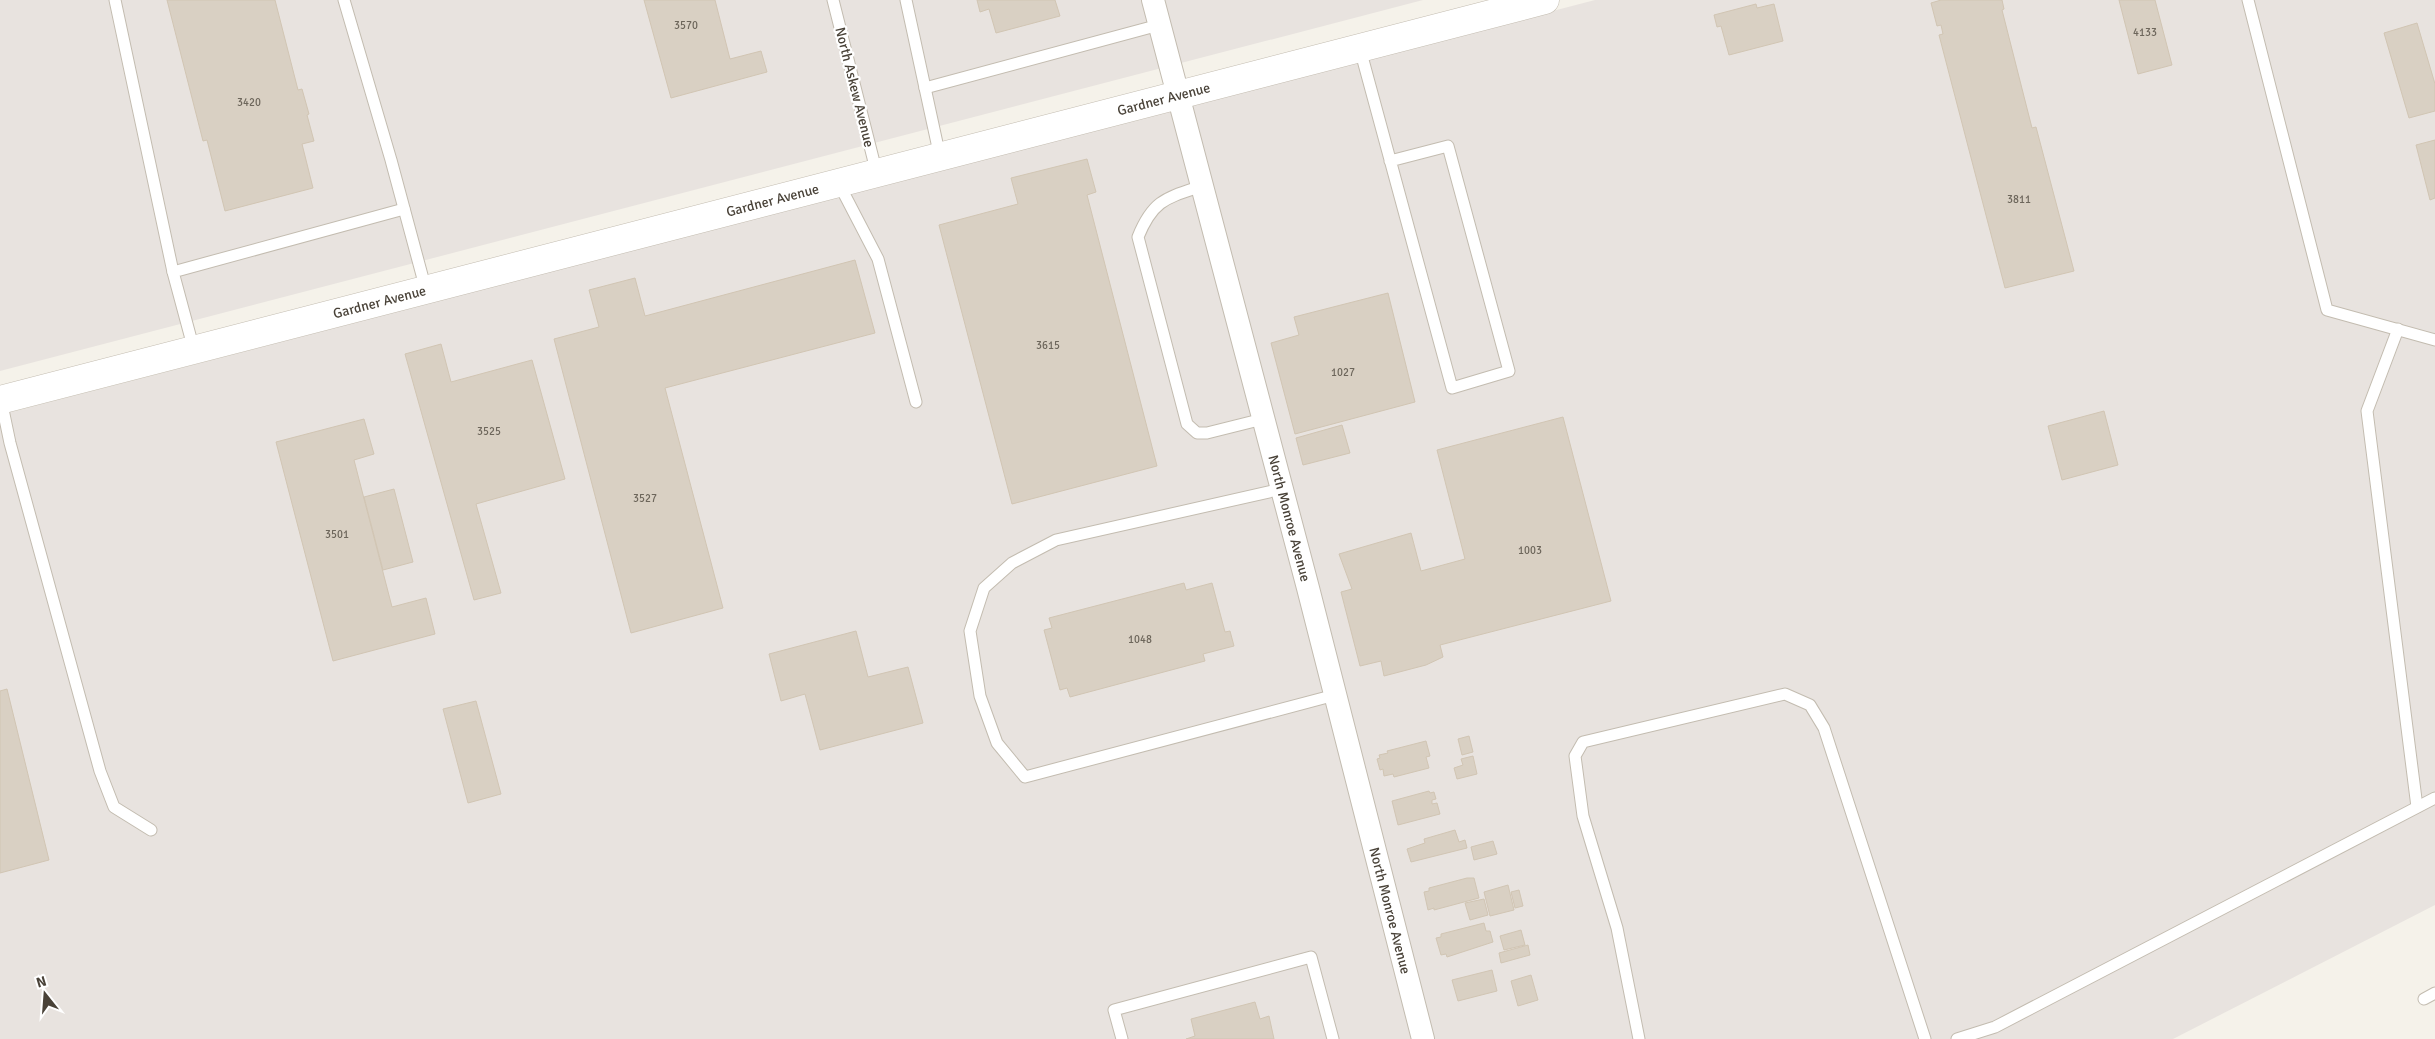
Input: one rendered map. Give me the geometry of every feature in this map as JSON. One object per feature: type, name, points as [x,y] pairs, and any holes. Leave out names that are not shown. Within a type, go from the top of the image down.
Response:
[{"type":"street","name":"North Monroe Avenue","points":[[1153,0],[1282,489],[1423,1039]]},
{"type":"street","name":"Gardner Avenue","points":[[1,400],[1360,49],[1485,8],[1544,0]]},
{"type":"lane","points":[[115,0],[173,272],[194,350]]},
{"type":"lane","points":[[344,0],[426,290]]},
{"type":"lane","name":"North Askew Avenue","points":[[833,0],[876,174]]},
{"type":"lane","points":[[906,0],[940,158]]},
{"type":"lane","points":[[2248,0],[2327,310],[2435,340]]},
{"type":"lane","points":[[925,88],[1160,25]]},
{"type":"lane","points":[[1360,49],[1390,161],[1452,388],[1509,371],[1448,146],[1390,161]]},
{"type":"lane","points":[[839,184],[878,259],[916,402]]},
{"type":"lane","points":[[1202,186],[1166,198],[1147,216],[1138,237],[1187,424],[1197,433],[1208,433],[1263,419]]},
{"type":"lane","points":[[173,272],[404,209]]},
{"type":"lane","points":[[2398,330],[2367,411],[2417,807]]},
{"type":"lane","points":[[1,400],[10,442],[100,771],[114,807],[151,830]]},
{"type":"lane","points":[[1282,489],[1056,540],[1012,562],[984,588],[970,631],[980,696],[996,743],[1025,777],[1335,695]]},
{"type":"lane","points":[[1639,1039],[1617,928],[1583,816],[1575,756],[1583,742],[1785,694],[1810,705],[1824,728],[1925,1039]]},
{"type":"lane","points":[[1957,1039],[1995,1027],[2435,798]]},
{"type":"lane","points":[[1122,1039],[1114,1010],[1311,957],[1332,1039]]},
{"type":"lane","points":[[2424,999],[2435,993]]},
{"type":"shaded area","points":[[0,0],[1423,0],[0,371]]},
{"type":"shaded area","points":[[1595,0],[2435,0],[2435,905],[2173,1039],[0,1039],[0,415]]},
{"type":"building","points":[[167,0],[275,0],[298,90],[302,89],[309,114],[307,115],[314,141],[302,144],[313,188],[225,211],[207,140],[203,141]]},
{"type":"building","points":[[644,0],[715,0],[730,59],[761,51],[767,72],[671,98]]},
{"type":"building","points":[[977,0],[1055,0],[1060,16],[996,33],[989,9],[980,12]]},
{"type":"building","points":[[1941,0],[2002,0],[2004,9],[2002,10],[2032,128],[2036,127],[2074,271],[2005,288],[1939,35],[1943,34],[1941,25],[1937,26],[1931,3]]},
{"type":"building","points":[[2119,0],[2155,0],[2172,65],[2138,74]]},
{"type":"building","points":[[1756,4],[1757,8],[1774,4],[1783,41],[1729,55],[1721,26],[1717,27],[1714,15]]},
{"type":"building","points":[[2417,23],[2435,84],[2435,111],[2409,118],[2384,33]]},
{"type":"building","points":[[2435,140],[2435,198],[2430,200],[2416,145]]},
{"type":"building","points":[[1087,159],[1096,192],[1087,195],[1157,466],[1012,504],[939,225],[1018,204],[1011,178]]},
{"type":"building","points":[[855,260],[875,333],[665,388],[723,608],[631,633],[554,339],[599,327],[589,290],[635,278],[645,316]]},
{"type":"building","points":[[1388,293],[1415,402],[1295,434],[1271,343],[1299,335],[1294,317]]},
{"type":"building","points":[[441,344],[451,382],[532,360],[565,479],[476,504],[501,593],[474,600],[405,354]]},
{"type":"building","points":[[2104,411],[2118,465],[2062,480],[2048,426]]},
{"type":"building","points":[[1563,417],[1611,601],[1440,645],[1443,657],[1426,665],[1384,676],[1381,661],[1360,666],[1341,592],[1352,589],[1339,554],[1411,533],[1421,571],[1465,559],[1437,450]]},
{"type":"building","points":[[364,419],[374,454],[354,460],[392,607],[426,598],[435,634],[333,661],[276,442]]},
{"type":"building","points":[[1342,425],[1350,453],[1303,465],[1296,438]]},
{"type":"building","points":[[394,489],[413,562],[383,570],[364,497]]},
{"type":"building","points":[[1184,583],[1186,590],[1212,583],[1225,632],[1230,631],[1234,646],[1203,654],[1205,661],[1070,697],[1067,688],[1060,690],[1044,630],[1052,628],[1049,618]]},
{"type":"building","points":[[856,631],[868,677],[908,667],[923,723],[820,750],[805,694],[781,701],[769,654]]},
{"type":"building","points":[[7,689],[49,860],[0,873],[0,691]]},
{"type":"building","points":[[476,701],[501,794],[468,803],[443,709]]},
{"type":"building","points":[[1469,736],[1473,752],[1462,755],[1458,739]]},
{"type":"building","points":[[1426,741],[1430,756],[1426,757],[1429,768],[1394,777],[1393,774],[1384,776],[1383,769],[1380,770],[1377,759],[1380,758],[1379,755],[1388,753],[1387,751]]},
{"type":"building","points":[[1473,756],[1477,774],[1457,779],[1454,768],[1463,765],[1461,759]]},
{"type":"building","points":[[1429,791],[1430,793],[1434,792],[1436,799],[1432,800],[1432,804],[1437,803],[1440,814],[1398,825],[1392,801]]},
{"type":"building","points":[[1455,830],[1459,842],[1465,840],[1467,848],[1411,862],[1407,849],[1425,843],[1424,839]]},
{"type":"building","points":[[1493,841],[1497,854],[1474,860],[1471,847]]},
{"type":"building","points":[[1467,878],[1474,878],[1479,898],[1428,910],[1424,892],[1429,891],[1429,888]]},
{"type":"building","points":[[1508,885],[1514,910],[1490,916],[1484,892]]},
{"type":"building","points":[[1519,890],[1523,906],[1515,908],[1511,892]]},
{"type":"building","points":[[1484,899],[1488,915],[1470,920],[1465,903]]},
{"type":"building","points":[[1484,923],[1486,931],[1490,931],[1493,942],[1447,957],[1446,954],[1441,955],[1436,938],[1441,937],[1441,934]]},
{"type":"building","points":[[1521,930],[1525,945],[1504,950],[1500,936]]},
{"type":"building","points":[[1528,945],[1530,955],[1501,963],[1499,953]]},
{"type":"building","points":[[1492,970],[1497,991],[1458,1001],[1452,980]]},
{"type":"building","points":[[1531,975],[1538,1000],[1518,1006],[1511,981]]},
{"type":"building","points":[[1255,1002],[1260,1019],[1269,1016],[1274,1039],[1186,1039],[1195,1036],[1191,1019]]}]
